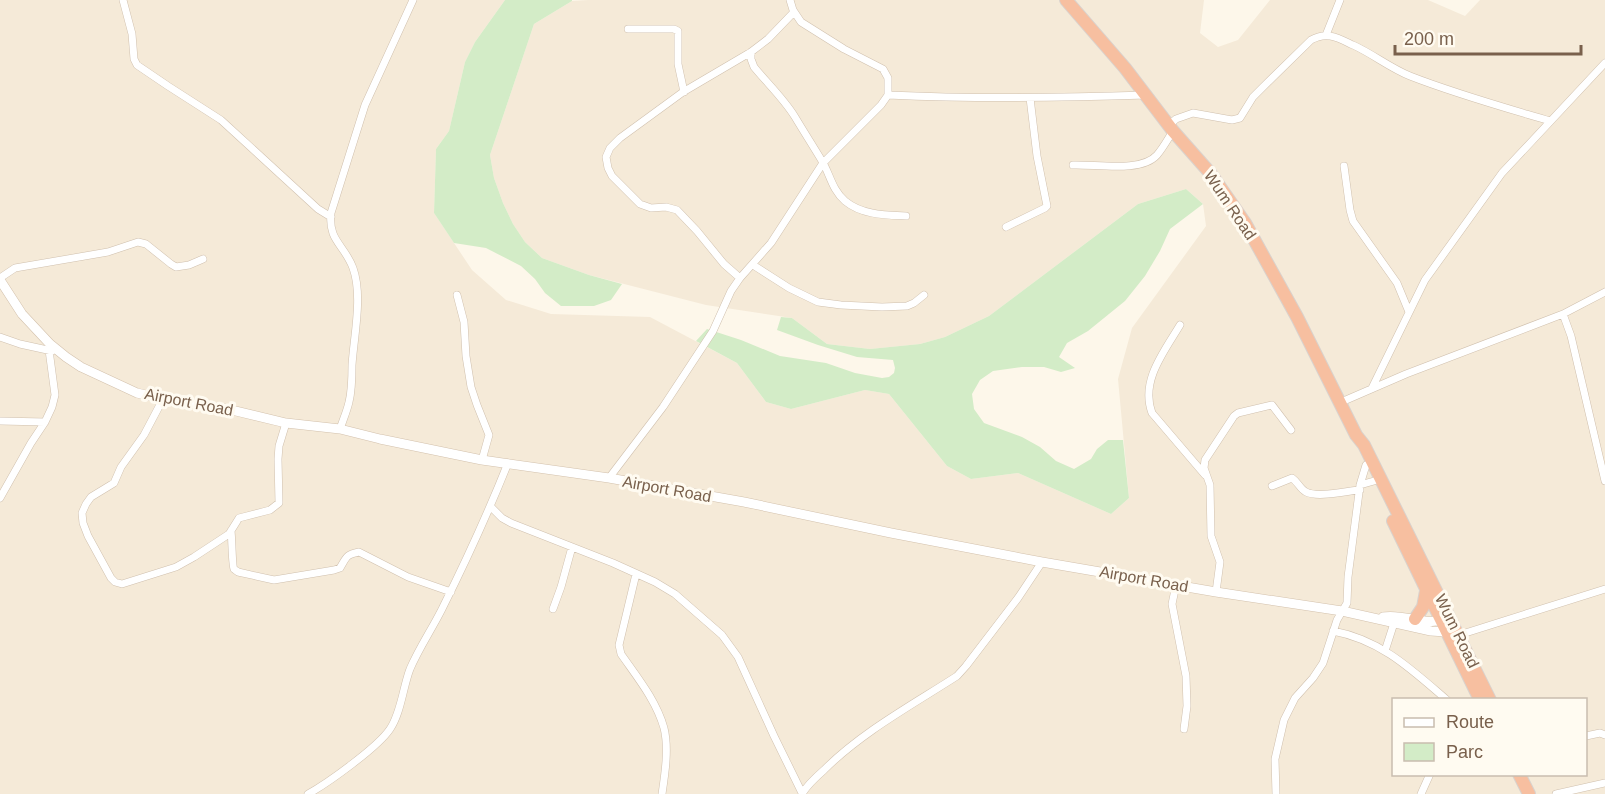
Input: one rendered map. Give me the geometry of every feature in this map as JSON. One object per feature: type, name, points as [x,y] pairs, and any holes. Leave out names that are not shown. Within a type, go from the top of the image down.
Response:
[{"type":"highway","name":"Wum Road","points":[[1066,0],[1125,68],[1210,174],[1245,223],[1297,317],[1356,435],[1364,445],[1451,627],[1489,698]]},
{"type":"highway","name":"Wum Road","points":[[1356,435],[1358,448],[1426,591],[1451,627],[1480,698]]},
{"type":"highway","points":[[1415,619],[1423,607],[1426,591]]},
{"type":"highway","points":[[1520,776],[1529,794]]},
{"type":"highway","points":[[1527,776],[1535,794]]},
{"type":"main road","name":"Airport Road","points":[[0,279],[22,314],[50,344],[81,367],[136,393],[232,410],[286,423],[340,429],[380,440],[482,460],[609,478],[744,502],[1042,562],[1342,611],[1431,631],[1451,627]]},
{"type":"main road","name":"Airport Road","points":[[1375,618],[1390,616],[1451,627]]},
{"type":"street","points":[[123,0],[137,65],[221,120],[318,209],[331,217]]},
{"type":"street","points":[[340,429],[349,403],[352,385],[357,313],[356,281],[353,267],[331,231],[331,217],[365,105],[413,0]]},
{"type":"street","points":[[609,478],[663,407],[713,331],[731,291],[771,243],[823,163],[881,105],[888,95],[888,78],[883,69],[809,28],[794,12],[790,0]]},
{"type":"street","points":[[1326,35],[1340,0]]},
{"type":"street","points":[[740,278],[724,264],[676,210],[666,207],[651,208],[640,204],[612,176],[606,157],[620,138],[684,92],[751,52],[768,39],[794,12]]},
{"type":"street","points":[[628,29],[674,29],[678,31],[678,64],[684,92]]},
{"type":"street","points":[[1073,165],[1142,164],[1151,161],[1157,155],[1176,119],[1192,113],[1232,120],[1239,118],[1253,97],[1311,40],[1326,35],[1356,46],[1408,75],[1550,121]]},
{"type":"street","points":[[751,52],[754,67],[794,114],[823,163],[833,187],[844,201],[869,213],[906,216]]},
{"type":"street","points":[[1372,388],[1425,280],[1502,173],[1605,63]]},
{"type":"street","points":[[888,95],[942,98],[1146,95]]},
{"type":"street","points":[[1006,227],[1047,206],[1037,156],[1030,98]]},
{"type":"street","points":[[1344,166],[1353,220],[1397,283],[1409,312]]},
{"type":"street","points":[[0,279],[15,268],[108,252],[138,242],[146,244],[176,267],[203,259]]},
{"type":"street","points":[[753,265],[789,288],[818,302],[882,307],[907,306],[924,295]]},
{"type":"street","points":[[1339,403],[1563,314],[1605,292]]},
{"type":"street","points":[[457,296],[464,322],[471,387],[489,435],[482,460]]},
{"type":"street","points":[[1563,314],[1571,336],[1605,481]]},
{"type":"street","points":[[1180,325],[1160,358],[1152,377],[1149,386],[1149,404],[1152,413],[1209,480]]},
{"type":"street","points":[[0,338],[49,350],[66,357]]},
{"type":"street","points":[[0,498],[3,488],[52,407],[55,395],[49,350]]},
{"type":"street","points":[[163,399],[144,435],[121,466],[114,483],[91,497],[86,504],[82,518],[88,536],[111,578],[122,584],[176,567],[231,531],[239,518],[276,507],[279,503],[279,446],[286,423]]},
{"type":"street","points":[[1216,592],[1220,562],[1211,536],[1210,485],[1204,468],[1205,460],[1238,412],[1272,405],[1291,430]]},
{"type":"street","points":[[0,421],[45,422]]},
{"type":"street","points":[[308,794],[378,742],[391,728],[411,668],[451,592],[491,507],[508,463]]},
{"type":"street","points":[[1275,794],[1275,759],[1284,720],[1295,698],[1323,663],[1337,620],[1347,603],[1348,577],[1360,488],[1366,465]]},
{"type":"street","points":[[1272,486],[1293,478],[1303,489],[1317,494],[1360,488],[1374,481]]},
{"type":"street","points":[[491,507],[511,523],[636,574],[675,594],[722,635],[738,657],[802,793],[831,763],[853,745],[957,676],[974,657],[1042,562]]},
{"type":"street","points":[[231,531],[232,565],[238,572],[274,579],[334,570],[340,568],[347,556],[359,552],[408,577],[451,592]]},
{"type":"street","points":[[553,609],[572,547]]},
{"type":"street","points":[[636,574],[619,645],[621,654],[648,693],[664,730],[666,753],[662,794]]},
{"type":"street","points":[[1176,585],[1172,604],[1185,676],[1187,706],[1184,729]]},
{"type":"street","points":[[1451,627],[1605,589]]},
{"type":"street","points":[[1385,651],[1395,623]]},
{"type":"street","points":[[1333,631],[1366,640],[1385,651],[1401,661],[1446,698]]},
{"type":"street","points":[[1587,736],[1605,735]]},
{"type":"street","points":[[1421,794],[1429,776]]},
{"type":"street","points":[[1556,794],[1605,783]]},
{"type":"shaded area","points":[[0,0],[505,0],[475,42],[465,62],[449,131],[436,149],[434,213],[472,270],[506,300],[551,314],[650,317],[737,363],[766,402],[791,409],[865,390],[889,394],[947,466],[971,479],[1018,473],[1111,514],[1129,498],[1118,379],[1132,328],[1206,226],[1203,204],[1186,189],[1138,204],[989,316],[945,337],[920,344],[870,349],[827,344],[792,318],[706,305],[589,275],[542,258],[525,242],[503,203],[494,178],[490,155],[534,24],[572,1],[588,0],[1204,0],[1200,33],[1218,47],[1238,40],[1270,0],[1428,0],[1465,16],[1480,0],[1605,0],[1605,794],[0,794]]},
{"type":"green space","points":[[505,0],[572,0],[534,24],[490,155],[494,178],[503,203],[525,242],[542,258],[622,284],[611,300],[594,306],[561,306],[545,293],[535,279],[521,266],[486,248],[454,243],[434,213],[436,149],[449,131],[465,62],[475,42]]},
{"type":"green space","points":[[1186,189],[1203,204],[1170,229],[1145,276],[1125,301],[1088,331],[1067,343],[1059,357],[1075,368],[1061,372],[1044,367],[993,371],[980,380],[972,394],[974,409],[984,423],[1022,437],[1040,447],[1056,461],[1074,469],[1091,459],[1097,449],[1108,440],[1123,440],[1129,498],[1111,514],[1018,473],[971,479],[947,466],[889,394],[865,390],[791,409],[766,402],[737,363],[696,341],[707,329],[780,356],[826,363],[855,373],[882,378],[889,377],[894,373],[893,360],[857,357],[777,330],[781,317],[792,318],[827,344],[870,349],[920,344],[945,337],[989,316],[1138,204]]}]
